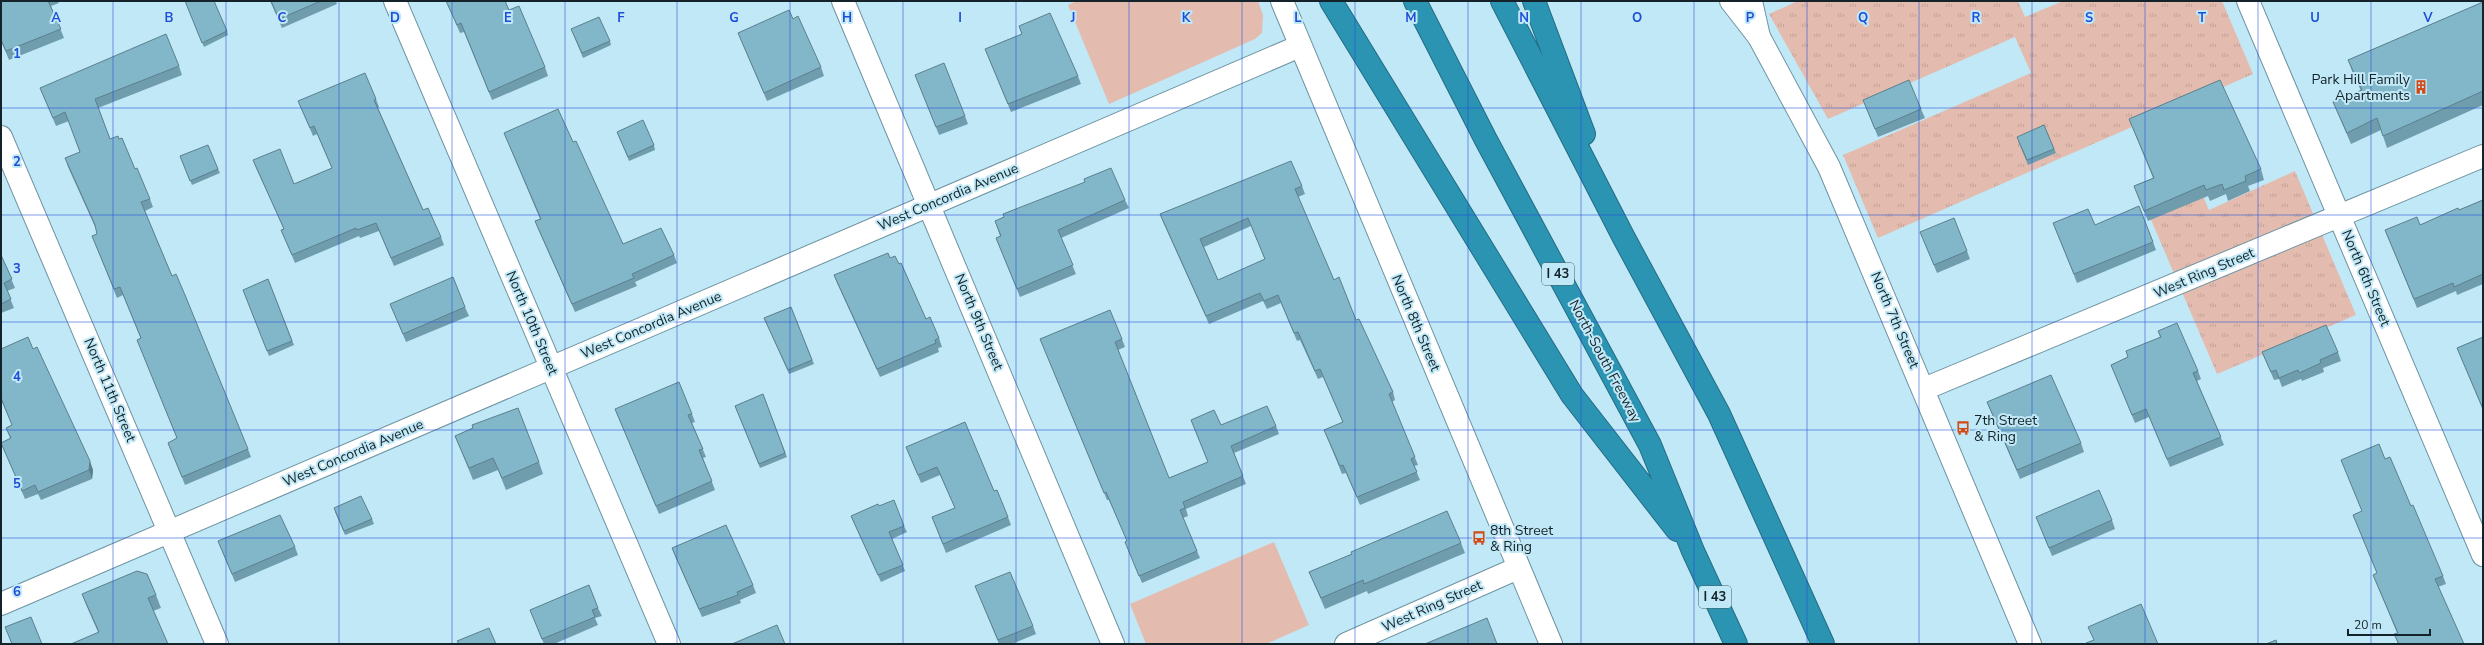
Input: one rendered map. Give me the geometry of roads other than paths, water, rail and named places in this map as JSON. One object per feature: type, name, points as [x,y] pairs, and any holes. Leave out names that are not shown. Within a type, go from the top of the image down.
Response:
[{"type":"highway","points":[[1331,1],[1572,395],[1693,551]]},
{"type":"highway","name":"North-South Freeway","points":[[1415,1],[1486,140],[1650,445],[1693,551],[1736,644]]},
{"type":"highway","points":[[1502,1],[1624,238],[1719,414],[1823,644]]},
{"type":"highway","points":[[1534,1],[1624,238]]},
{"type":"street","name":"North 10th Street","points":[[395,1],[669,644]]},
{"type":"street","name":"North 9th Street","points":[[843,1],[930,205],[1113,644]]},
{"type":"street","name":"North 8th Street","points":[[1282,1],[1551,644]]},
{"type":"street","points":[[1731,1],[1759,37]]},
{"type":"street","name":"North 7th Street","points":[[1751,1],[1759,37],[1829,167],[1924,389],[2030,644]]},
{"type":"street","name":"North 6th Street","points":[[2248,1],[2483,555]]},
{"type":"street","name":"West Concordia Avenue","points":[[1,604],[1300,46]]},
{"type":"street","name":"North 11th Street","points":[[1,137],[217,644]]},
{"type":"street","name":"West Ring Street","points":[[1924,389],[2340,217],[2483,156]]},
{"type":"street","name":"West Ring Street","points":[[1346,644],[1518,568]]},
{"type":"place","name":"Park Hill Family Apartments","points":[[2421,87]]},
{"type":"place","name":"7th Street & Ring","points":[[1963,428]]},
{"type":"place","name":"8th Street & Ring","points":[[1479,538]]}]
